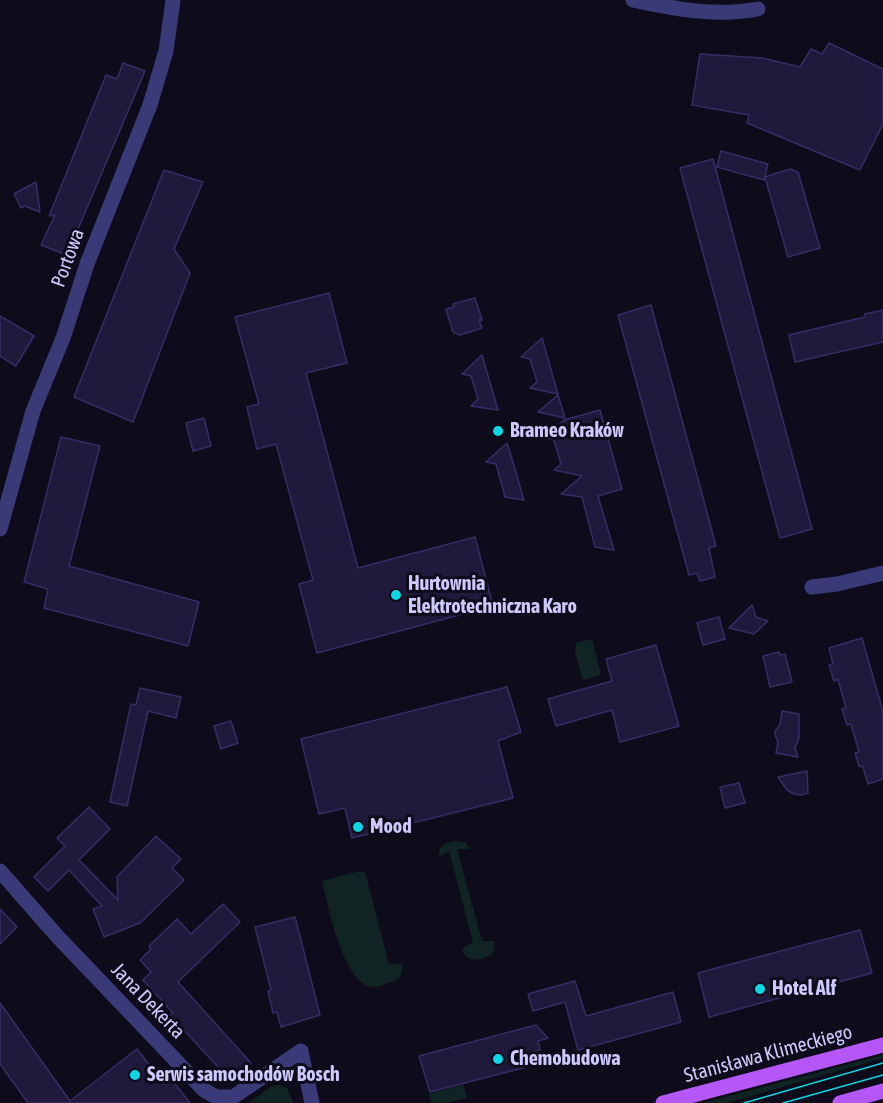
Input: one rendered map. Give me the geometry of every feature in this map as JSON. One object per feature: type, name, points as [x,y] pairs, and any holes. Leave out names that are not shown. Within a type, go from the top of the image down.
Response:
[{"type":"main road","name":"Stanisława Klimeckiego","points":[[663,1103],[883,1045]]},
{"type":"main road","points":[[840,1103],[883,1091]]},
{"type":"street","name":"Portowa","points":[[0,529],[33,411],[63,338],[87,264],[150,105],[166,51],[173,0]]},
{"type":"street","points":[[633,0],[710,13],[737,13],[758,9]]},
{"type":"street","points":[[812,587],[837,584],[883,573]]},
{"type":"street","name":"Jana Dekerta","points":[[0,871],[57,936],[204,1090],[216,1097],[233,1097],[301,1051],[312,1103]]},
{"type":"green space","points":[[592,639],[601,675],[583,680],[575,652],[576,643]]},
{"type":"green space","points":[[456,841],[466,843],[470,849],[457,849],[482,941],[494,941],[491,955],[474,960],[467,957],[462,949],[473,942],[449,851],[439,857],[441,847]]},
{"type":"green space","points":[[365,872],[389,964],[402,964],[402,972],[395,981],[377,987],[362,983],[345,959],[338,942],[322,881]]},
{"type":"green space","points":[[883,1055],[883,1058],[726,1103],[703,1103]]},
{"type":"green space","points":[[279,1085],[287,1088],[293,1103],[249,1103],[272,1086]]},
{"type":"green space","points":[[463,1085],[467,1098],[446,1103],[432,1103],[429,1094]]},
{"type":"building","points":[[829,43],[883,69],[883,124],[860,170],[747,123],[749,115],[692,105],[700,54],[762,58],[800,67],[811,49],[822,54]]},
{"type":"building","points":[[123,63],[145,71],[67,255],[41,245],[55,215],[49,216],[106,75],[117,79]]},
{"type":"building","points":[[721,151],[768,164],[764,180],[717,167]]},
{"type":"building","points":[[713,159],[812,529],[780,538],[680,168]]},
{"type":"building","points":[[790,169],[798,172],[820,248],[788,257],[765,177]]},
{"type":"building","points":[[164,170],[203,182],[174,249],[190,273],[133,422],[74,397]]},
{"type":"building","points":[[36,182],[40,212],[25,206],[21,208],[14,194]]},
{"type":"building","points":[[329,293],[347,363],[306,373],[358,568],[475,537],[493,606],[317,653],[299,584],[313,580],[276,444],[257,449],[247,407],[259,404],[235,317]]},
{"type":"building","points":[[475,298],[482,320],[479,320],[482,328],[460,335],[453,332],[446,309],[454,307],[453,304]]},
{"type":"building","points":[[651,305],[716,546],[709,548],[715,577],[700,581],[697,573],[689,575],[618,315]]},
{"type":"building","points":[[883,310],[883,342],[795,362],[789,335],[865,317],[865,314]]},
{"type":"building","points":[[0,316],[34,336],[16,366],[0,356]]},
{"type":"building","points":[[542,338],[558,394],[530,388],[537,382],[530,359],[521,357]]},
{"type":"building","points":[[482,355],[498,410],[471,406],[478,399],[471,376],[462,374]]},
{"type":"building","points":[[558,395],[565,418],[538,412]]},
{"type":"building","points":[[600,410],[622,489],[598,496],[614,550],[595,547],[582,497],[561,494],[582,476],[554,470],[561,464],[554,440],[544,438],[564,420]]},
{"type":"building","points":[[204,418],[211,446],[193,451],[186,423]]},
{"type":"building","points":[[61,437],[100,446],[69,566],[199,602],[188,646],[44,608],[48,589],[24,582]]},
{"type":"building","points":[[507,443],[524,500],[505,497],[496,464],[486,462]]},
{"type":"building","points":[[752,605],[756,617],[768,621],[754,634],[729,628]]},
{"type":"building","points":[[719,617],[725,639],[703,645],[697,623]]},
{"type":"building","points":[[862,638],[883,712],[883,779],[868,784],[863,767],[859,766],[855,753],[859,752],[851,724],[847,725],[842,709],[846,708],[838,679],[834,681],[829,665],[833,664],[829,648]]},
{"type":"building","points":[[656,645],[679,726],[620,742],[612,710],[556,726],[548,699],[612,681],[606,659]]},
{"type":"building","points":[[779,652],[780,655],[785,654],[792,682],[770,687],[763,656]]},
{"type":"building","points":[[507,687],[521,732],[498,741],[513,798],[352,838],[345,808],[319,814],[301,739]]},
{"type":"building","points":[[140,688],[181,697],[176,718],[148,711],[127,806],[110,802],[131,704],[136,705]]},
{"type":"building","points":[[782,711],[799,714],[799,738],[795,748],[798,757],[776,753],[778,742],[775,731],[780,725]]},
{"type":"building","points":[[231,721],[238,743],[221,749],[214,726]]},
{"type":"building","points":[[807,771],[808,793],[801,795],[787,790],[778,777]]},
{"type":"building","points":[[739,783],[745,803],[725,808],[720,787]]},
{"type":"building","points":[[89,807],[110,829],[79,860],[118,900],[117,877],[156,836],[181,859],[172,868],[184,880],[140,923],[104,937],[93,909],[102,906],[69,870],[48,891],[34,877],[65,846],[57,838]]},
{"type":"building","points":[[223,904],[240,922],[178,982],[251,1063],[231,1081],[170,1015],[173,1013],[143,980],[151,972],[140,960],[151,949],[149,946],[177,919],[191,934]]},
{"type":"building","points":[[0,909],[17,927],[0,944]]},
{"type":"building","points":[[295,917],[320,1015],[281,1027],[277,1012],[273,1013],[268,991],[271,990],[255,927]]},
{"type":"building","points":[[860,930],[872,973],[709,1017],[698,973]]},
{"type":"building","points":[[575,981],[586,1016],[673,992],[681,1022],[578,1050],[565,1002],[533,1011],[528,994]]},
{"type":"building","points":[[0,1003],[70,1101],[137,1049],[164,1084],[171,1079],[190,1103],[28,1103],[0,1064]]},
{"type":"building","points":[[536,1025],[548,1038],[538,1041],[540,1050],[535,1051],[538,1064],[430,1092],[419,1056]]},
{"type":"tram line","points":[[744,1103],[883,1063]]},
{"type":"tram line","points":[[783,1103],[883,1075]]},
{"type":"place","name":"Brameo Kraków","points":[[498,431]]},
{"type":"place","name":"Hurtownia Elektrotechniczna Karo","points":[[396,595]]},
{"type":"place","name":"Mood","points":[[358,827]]},
{"type":"place","name":"Hotel Alf","points":[[760,989]]},
{"type":"place","name":"Chemobudowa","points":[[498,1059]]},
{"type":"place","name":"Serwis samochodów Bosch","points":[[135,1075]]}]
